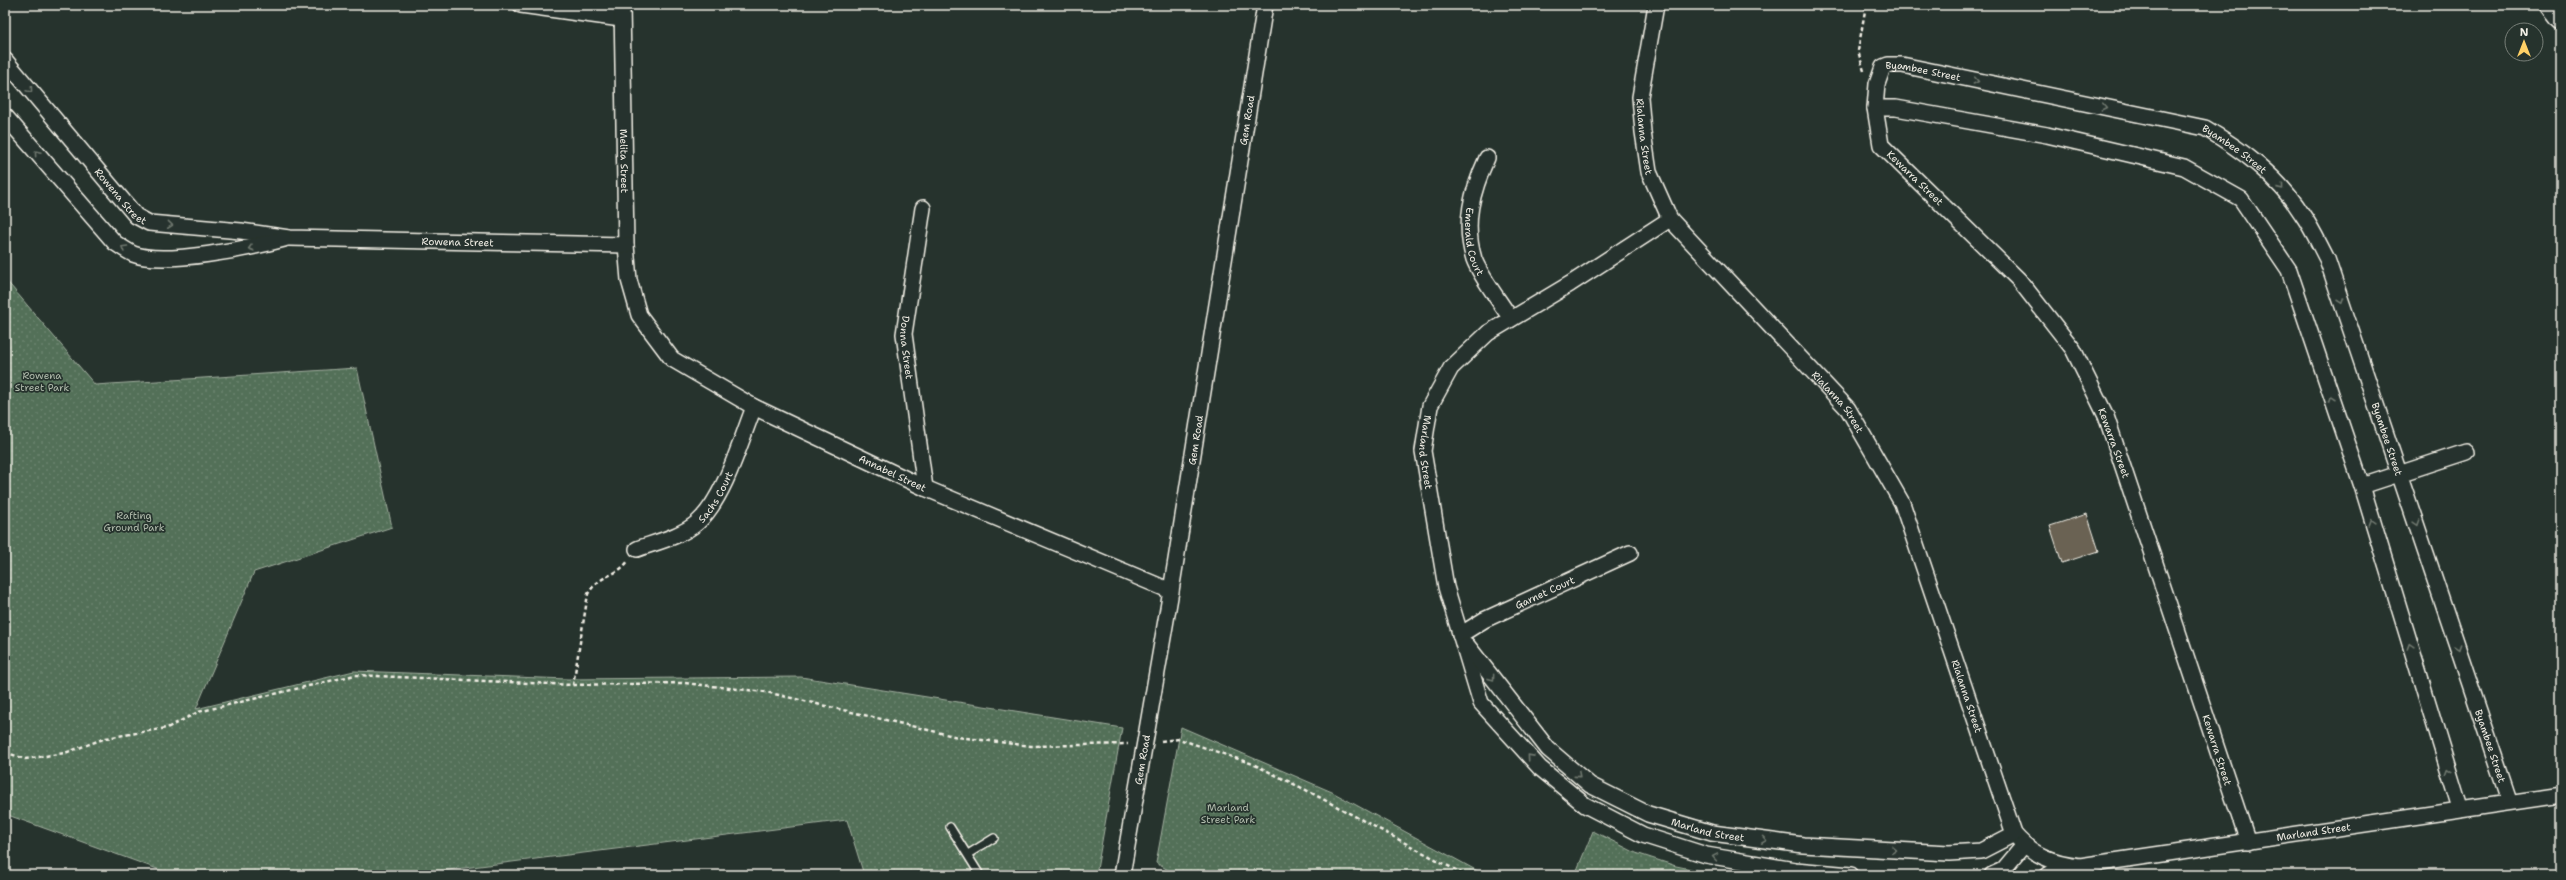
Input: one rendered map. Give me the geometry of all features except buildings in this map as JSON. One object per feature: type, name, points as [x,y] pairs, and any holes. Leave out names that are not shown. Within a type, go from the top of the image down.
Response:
[{"type":"street","points":[[521,5],[622,12]]},
{"type":"street","name":"Gem Road","points":[[1122,875],[1146,743],[1171,591],[1265,5]]},
{"type":"street","name":"Rialanna Street","points":[[1656,5],[1640,97],[1642,125],[1649,172],[1670,219],[1848,409],[1902,503],[2019,840]]},
{"type":"street","points":[[2550,5],[2561,19]]},
{"type":"street","name":"Melita Street","points":[[622,12],[626,245],[629,280],[639,315]]},
{"type":"street","name":"Rowena Street","points":[[5,60],[136,216],[149,223],[241,230],[289,238],[626,245]]},
{"type":"street","name":"Byambee Street","points":[[1875,108],[1877,84],[1883,67],[1888,65],[1902,65],[2204,128],[2236,146],[2274,178],[2297,207],[2327,259],[2510,800]]},
{"type":"street","points":[[1875,108],[1896,108],[2047,136],[2184,167],[2241,199],[2289,270],[2362,486],[2460,808]]},
{"type":"street","name":"Kewarra Street","points":[[1875,108],[1881,145],[2019,280],[2073,349],[2106,416],[2248,842]]},
{"type":"street","name":"Rowena Street","points":[[5,116],[115,243],[133,254],[156,258],[246,250],[289,238]]},
{"type":"street","name":"Emerald Court","points":[[1487,158],[1475,186],[1469,210],[1470,235],[1475,260],[1511,319]]},
{"type":"street","name":"Donna Street","points":[[923,208],[904,334],[925,488]]},
{"type":"street","name":"Marland Street","points":[[1670,219],[1488,333],[1451,368],[1430,406],[1423,451],[1446,587],[1482,703],[1540,768],[1585,805],[1643,835],[1706,855],[1795,870],[1851,875]]},
{"type":"street","name":"Annabel Street","points":[[639,315],[672,359],[754,407],[925,488],[1171,591]]},
{"type":"street","name":"Sachs Court","points":[[637,549],[668,539],[698,522],[716,502],[754,407]]},
{"type":"street","points":[[2362,486],[2466,452]]},
{"type":"street","name":"Garnet Court","points":[[1460,635],[1484,620],[1630,553]]},
{"type":"street","name":"Marland Street","points":[[1460,635],[1548,749],[1590,785],[1648,814],[1712,833],[1803,845],[1949,853],[1981,851],[2019,840],[2048,860],[2066,865],[2080,866],[2248,842],[2510,800],[2561,794]]},
{"type":"street","points":[[1992,875],[2003,870],[2019,840]]},
{"type":"street","name":"Marland Street","points":[[2048,875],[2066,865]]},
{"type":"lane","points":[[950,827],[980,875]]},
{"type":"lane","points":[[968,854],[994,838]]},
{"type":"path","points":[[1864,72],[1858,51],[1866,5]]},
{"type":"path","points":[[573,684],[588,594],[594,583],[623,569],[637,549]]},
{"type":"path","points":[[5,752],[25,759],[65,753],[106,738],[167,728],[198,712],[354,675],[573,684],[684,683],[766,692],[958,737],[1031,746],[1146,743],[1179,739],[1253,764],[1304,789],[1465,875]]},
{"type":"green space","points":[[5,279],[95,385],[357,368],[392,527],[254,572],[196,709],[354,671],[568,679],[801,677],[1122,728],[1096,875],[864,875],[847,820],[408,875],[174,875],[5,814]]},
{"type":"green space","name":"Marland Street Park","points":[[1181,727],[1332,792],[1485,875],[1177,875],[1156,863]]},
{"type":"green space","points":[[1593,831],[1636,853],[1676,866],[1720,875],[1575,875]]},
{"type":"park label","name":"Rowena Street Park","points":[[42,380]]},
{"type":"park label","name":"Rafting Ground Park","points":[[134,520]]}]
